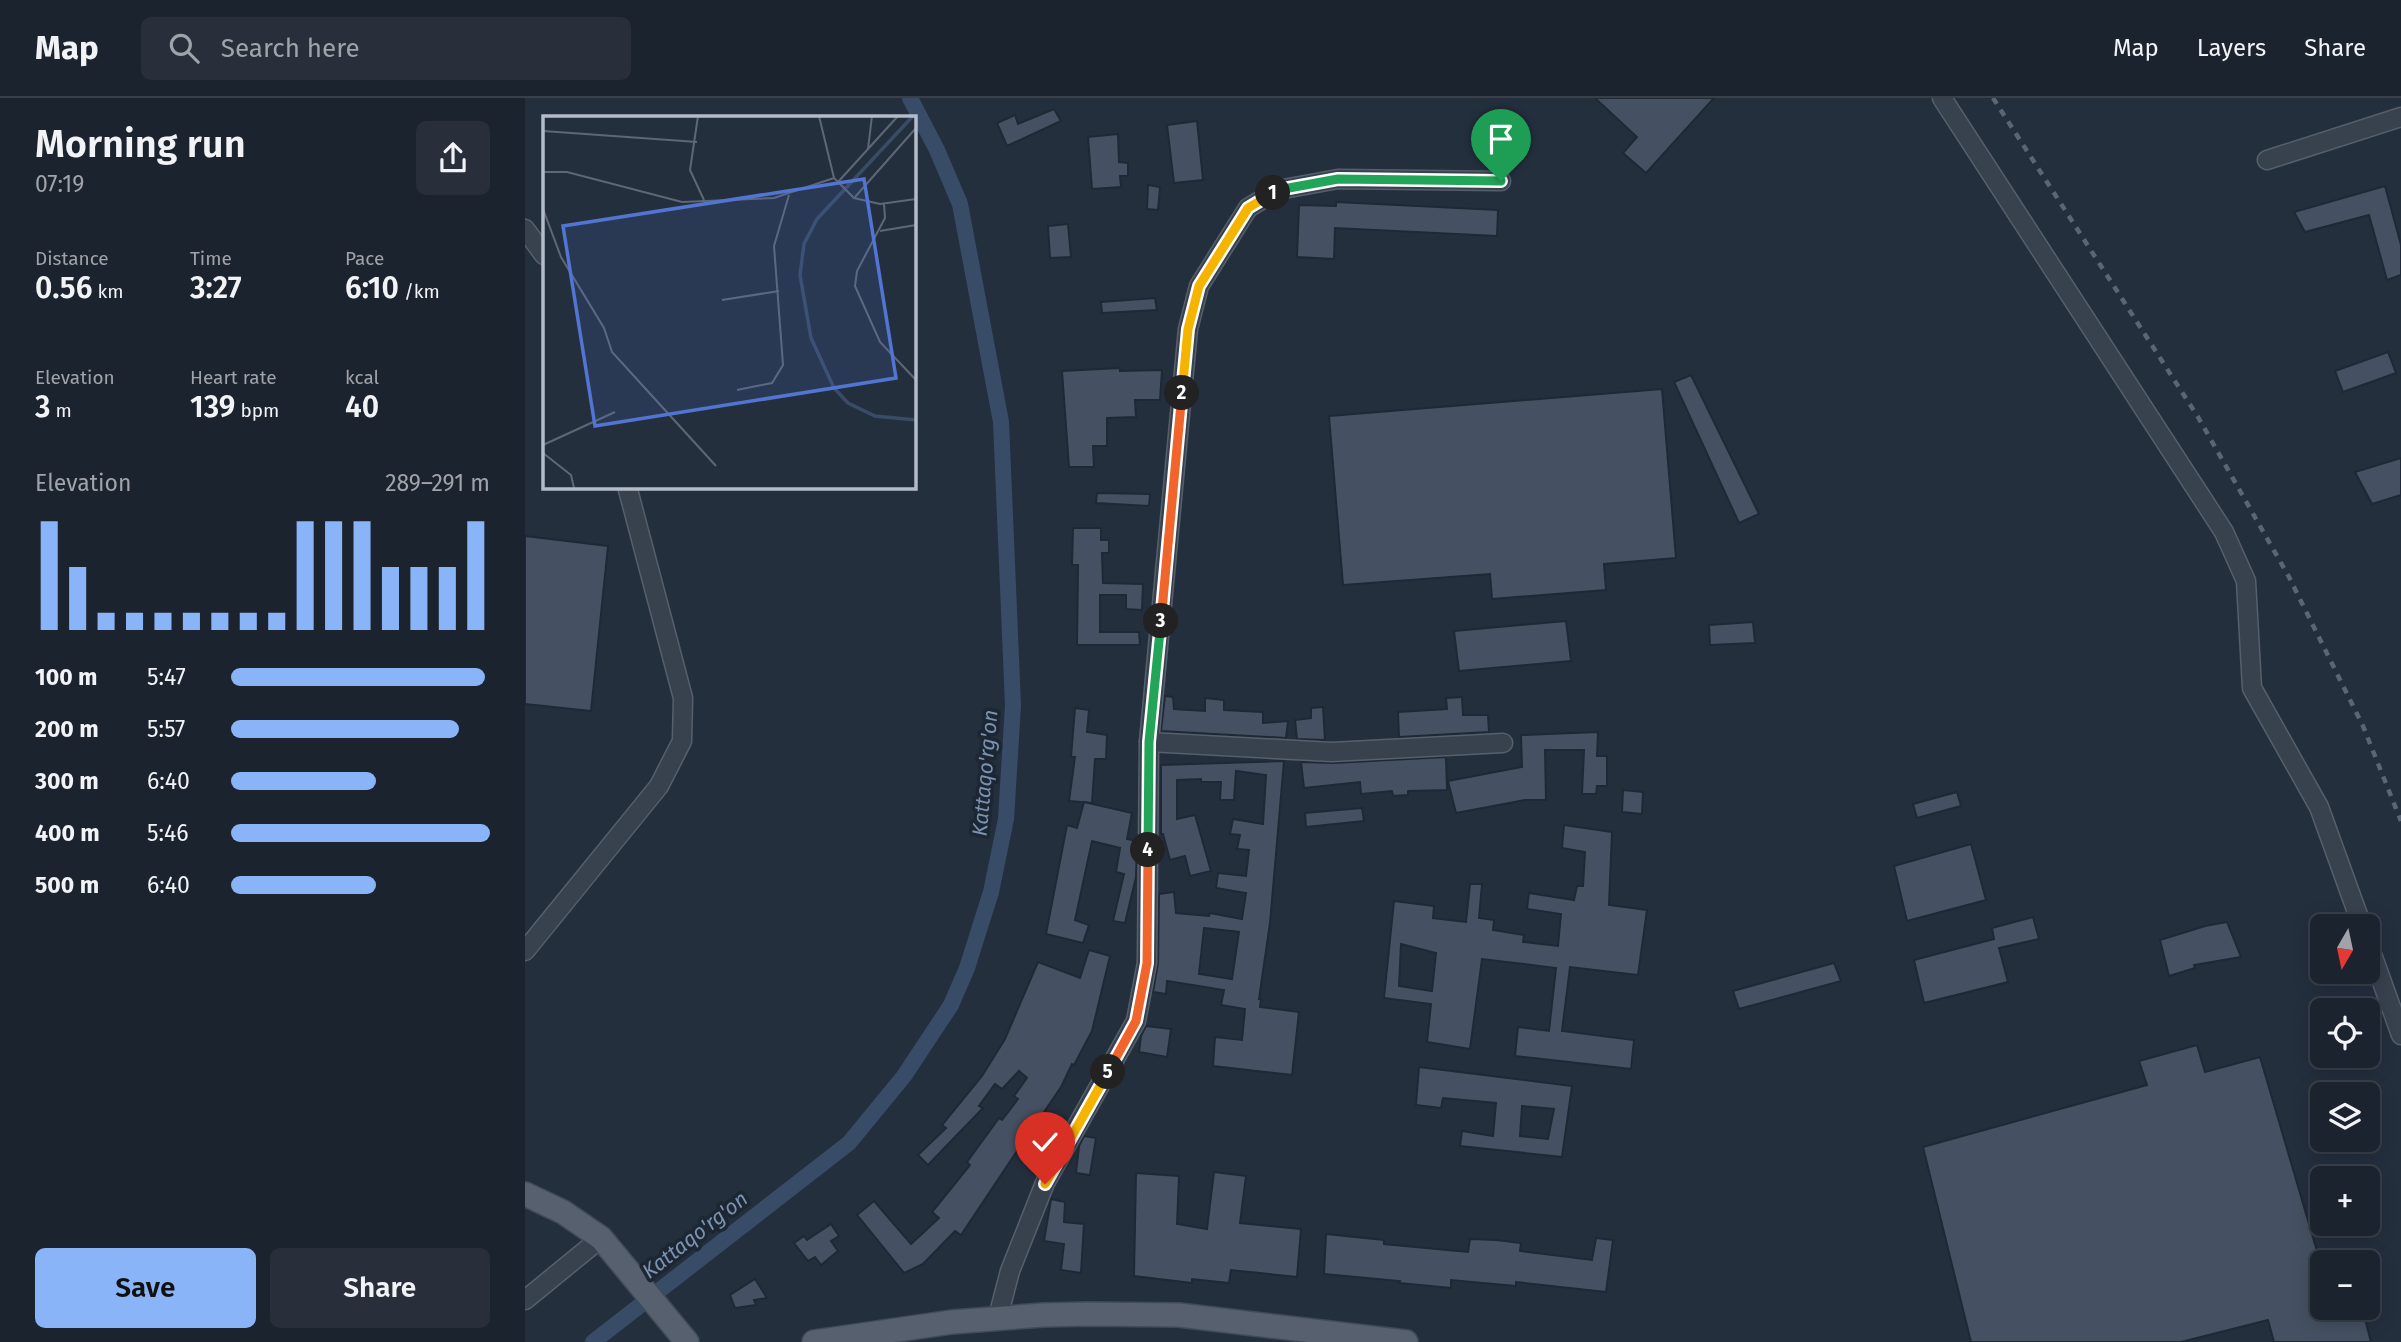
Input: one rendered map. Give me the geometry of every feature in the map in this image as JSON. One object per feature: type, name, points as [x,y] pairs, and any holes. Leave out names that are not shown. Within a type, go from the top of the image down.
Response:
[{"type":"main road","points":[[525,1194],[563,1212],[601,1238],[687,1342]]},
{"type":"main road","points":[[814,1342],[907,1327],[998,1317],[1066,1314],[1179,1315],[1406,1342]]},
{"type":"street","points":[[1942,98],[2224,533],[2246,581],[2252,688],[2319,807],[2358,914]]},
{"type":"street","points":[[2267,160],[2401,117]]},
{"type":"street","points":[[998,1317],[1010,1271],[1045,1184],[1136,1021],[1147,963],[1149,742],[1188,329],[1199,286],[1248,208],[1278,190],[1338,179],[1501,181]]},
{"type":"street","points":[[525,229],[543,255]]},
{"type":"street","points":[[525,951],[659,786],[682,741],[683,698],[628,488]]},
{"type":"street","points":[[1149,742],[1332,752],[1503,743]]},
{"type":"street","points":[[2380,976],[2401,1035]]},
{"type":"street","points":[[525,1300],[601,1238]]},
{"type":"building","points":[[1595,98],[1714,98],[1646,173],[1623,153],[1637,137]]},
{"type":"building","points":[[1054,109],[1061,121],[1007,146],[997,123],[1015,115],[1018,124]]},
{"type":"building","points":[[1197,121],[1203,180],[1174,183],[1167,125]]},
{"type":"building","points":[[1118,134],[1119,162],[1128,163],[1128,176],[1120,176],[1121,187],[1092,189],[1088,137]]},
{"type":"building","points":[[1148,185],[1160,187],[1158,210],[1147,209]]},
{"type":"building","points":[[2385,186],[2401,245],[2401,275],[2387,280],[2369,215],[2305,232],[2294,212]]},
{"type":"building","points":[[1336,202],[1498,210],[1497,236],[1335,228],[1334,259],[1297,257],[1299,205],[1336,206]]},
{"type":"building","points":[[1068,224],[1071,257],[1050,258],[1048,226]]},
{"type":"building","points":[[1155,298],[1157,310],[1102,313],[1101,302]]},
{"type":"building","points":[[2388,352],[2396,373],[2343,392],[2335,371]]},
{"type":"building","points":[[1120,368],[1120,371],[1162,370],[1160,400],[1135,400],[1136,417],[1107,418],[1107,446],[1093,446],[1094,467],[1069,467],[1062,371]]},
{"type":"building","points":[[1691,375],[1759,514],[1739,523],[1674,382]]},
{"type":"building","points":[[1662,389],[1676,558],[1604,564],[1606,590],[1492,599],[1490,574],[1343,585],[1329,416]]},
{"type":"building","points":[[2401,458],[2401,495],[2372,504],[2355,472]]},
{"type":"building","points":[[1097,493],[1150,494],[1149,506],[1096,503]]},
{"type":"building","points":[[1073,528],[1101,528],[1101,540],[1109,540],[1109,553],[1102,553],[1103,583],[1143,584],[1142,610],[1126,609],[1126,595],[1100,595],[1100,632],[1139,632],[1140,645],[1077,645],[1078,565],[1072,565]]},
{"type":"building","points":[[525,536],[608,546],[591,711],[525,704]]},
{"type":"building","points":[[1566,621],[1571,661],[1459,671],[1454,631]]},
{"type":"building","points":[[1753,622],[1755,643],[1710,645],[1709,625]]},
{"type":"building","points":[[1165,696],[1173,697],[1174,709],[1205,711],[1205,698],[1224,700],[1224,710],[1263,712],[1263,723],[1288,721],[1286,738],[1161,731]]},
{"type":"building","points":[[1462,697],[1463,715],[1488,715],[1489,732],[1399,737],[1398,712],[1447,709],[1446,698]]},
{"type":"building","points":[[1323,707],[1325,740],[1297,739],[1295,720],[1311,718],[1311,708]]},
{"type":"building","points":[[1075,708],[1089,710],[1087,732],[1107,735],[1106,759],[1095,759],[1092,803],[1069,801],[1075,757],[1071,757]]},
{"type":"building","points":[[1598,732],[1597,756],[1607,756],[1607,786],[1597,786],[1596,794],[1582,794],[1584,750],[1545,750],[1546,800],[1525,800],[1456,813],[1448,781],[1522,767],[1521,735]]},
{"type":"building","points":[[1446,757],[1447,790],[1408,791],[1408,795],[1393,796],[1392,791],[1361,794],[1360,782],[1304,788],[1301,762],[1333,763]]},
{"type":"building","points":[[1284,761],[1270,923],[1259,999],[1260,1007],[1299,1012],[1292,1075],[1213,1066],[1215,1037],[1242,1040],[1245,1009],[1221,1005],[1224,990],[1167,981],[1166,994],[1153,992],[1158,963],[1159,894],[1174,892],[1176,913],[1209,916],[1210,913],[1242,919],[1246,893],[1216,888],[1218,873],[1246,876],[1249,850],[1237,849],[1240,835],[1230,834],[1233,819],[1263,824],[1266,775],[1236,771],[1234,800],[1220,800],[1221,782],[1177,780],[1177,819],[1195,815],[1211,871],[1190,876],[1185,856],[1170,860],[1161,834],[1161,765]],"holes":[[[1204,928],[1239,932],[1232,979],[1199,974]]]},
{"type":"building","points":[[1623,790],[1643,792],[1642,814],[1622,812]]},
{"type":"building","points":[[1957,792],[1961,806],[1917,818],[1913,804]]},
{"type":"building","points":[[1084,802],[1132,813],[1127,839],[1137,841],[1136,877],[1125,923],[1113,921],[1124,874],[1116,872],[1120,848],[1092,841],[1075,920],[1089,925],[1083,943],[1046,934],[1067,825],[1077,828]]},
{"type":"building","points":[[1362,808],[1364,821],[1306,827],[1305,813]]},
{"type":"building","points":[[1564,825],[1612,832],[1609,905],[1647,910],[1638,975],[1570,967],[1562,1031],[1634,1040],[1631,1069],[1515,1056],[1518,1027],[1549,1031],[1556,968],[1482,959],[1470,1049],[1427,1042],[1431,1004],[1384,998],[1394,901],[1434,906],[1433,918],[1466,922],[1470,884],[1482,884],[1479,918],[1494,920],[1493,930],[1524,935],[1523,942],[1558,946],[1561,914],[1527,909],[1529,893],[1574,900],[1577,886],[1583,886],[1585,852],[1562,848]],"holes":[[[1401,944],[1436,953],[1432,991],[1399,986]]]},
{"type":"building","points":[[1971,844],[1986,900],[1907,921],[1894,866]]},
{"type":"building","points":[[2033,917],[2039,939],[1999,948],[2008,982],[1924,1003],[1914,960],[1994,939],[1992,928]]},
{"type":"building","points":[[2227,922],[2241,957],[2194,965],[2195,968],[2169,976],[2160,940]]},
{"type":"building","points":[[1089,950],[1110,956],[1092,1031],[1042,1115],[1045,1117],[1038,1127],[1041,1129],[1022,1150],[1019,1148],[961,1235],[955,1231],[923,1264],[904,1273],[857,1215],[874,1201],[911,1244],[939,1218],[932,1212],[970,1165],[967,1162],[999,1118],[1002,1120],[1018,1099],[1014,1096],[1027,1078],[1019,1071],[1002,1089],[995,1084],[979,1106],[983,1108],[928,1165],[918,1155],[946,1128],[942,1125],[982,1076],[1005,1039],[1038,962],[1080,978]]},
{"type":"building","points":[[1834,963],[1841,981],[1739,1009],[1733,991]]},
{"type":"building","points":[[1146,1026],[1171,1029],[1167,1057],[1139,1052],[1141,1036]]},
{"type":"building","points":[[2197,1045],[2205,1072],[2260,1057],[2310,1227],[2310,1236],[2313,1236],[2317,1250],[2310,1250],[2310,1320],[2365,1320],[2371,1342],[2274,1342],[2268,1320],[2181,1342],[1971,1342],[1923,1147],[2147,1085],[2139,1061]]},
{"type":"building","points":[[1419,1067],[1572,1086],[1562,1157],[1460,1146],[1462,1131],[1493,1136],[1496,1103],[1443,1098],[1441,1108],[1416,1105]],"holes":[[[1522,1106],[1554,1109],[1548,1139],[1520,1136]]]},
{"type":"building","points":[[1084,1136],[1096,1138],[1090,1175],[1076,1173],[1079,1146]]},
{"type":"building","points":[[1214,1172],[1246,1176],[1240,1223],[1301,1229],[1297,1277],[1231,1270],[1229,1283],[1192,1279],[1192,1283],[1134,1276],[1136,1173],[1179,1176],[1177,1224],[1207,1229]]},
{"type":"building","points":[[1051,1199],[1065,1202],[1064,1222],[1084,1224],[1081,1273],[1061,1270],[1064,1244],[1044,1241]]},
{"type":"building","points":[[831,1224],[839,1236],[831,1241],[838,1251],[821,1265],[815,1257],[808,1261],[794,1243],[804,1236],[807,1240]]},
{"type":"building","points":[[1326,1234],[1384,1240],[1384,1244],[1468,1252],[1470,1239],[1496,1240],[1521,1243],[1520,1251],[1592,1260],[1596,1238],[1613,1240],[1606,1292],[1516,1282],[1516,1286],[1451,1280],[1451,1288],[1324,1274]]},
{"type":"building","points":[[755,1279],[767,1298],[754,1300],[756,1305],[735,1308],[730,1295]]},
{"type":"waterway","name":"Kattaqo'rg'on","points":[[593,1342],[849,1143],[904,1076],[951,1005],[967,968],[991,892],[1006,819],[1013,705],[1001,422],[960,204],[937,150],[910,98]]},
{"type":"railway","points":[[1993,98],[2198,417],[2289,577],[2363,726],[2401,821]]},
{"type":"route","points":[[1045,1184],[1136,1021],[1147,963],[1149,742],[1188,329],[1199,286],[1248,208],[1278,190],[1338,179],[1501,181]]}]
